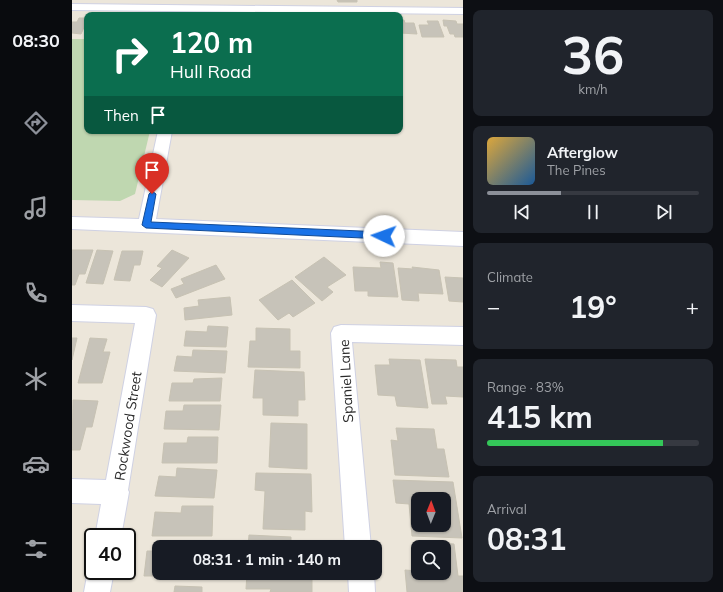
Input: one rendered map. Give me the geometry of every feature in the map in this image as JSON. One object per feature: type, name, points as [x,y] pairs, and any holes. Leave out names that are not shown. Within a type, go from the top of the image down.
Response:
[{"type":"street","points":[[72,7],[189,8],[312,5],[463,11]]},
{"type":"street","points":[[146,225],[164,134]]},
{"type":"street","points":[[72,223],[463,239]]},
{"type":"street","name":"Rockwood Street","points":[[72,313],[146,315],[110,528]]},
{"type":"street","name":"Spaniel Lane","points":[[357,540],[341,333],[463,336]]},
{"type":"street","points":[[72,491],[117,492]]},
{"type":"street","points":[[97,592],[99,580]]},
{"type":"street","points":[[361,580],[362,592]]},
{"type":"green space","points":[[72,39],[84,39],[84,134],[149,134],[135,194],[120,201],[72,200]]},
{"type":"building","points":[[337,0],[357,0],[357,2],[338,2]]},
{"type":"building","points":[[79,18],[84,18],[84,28],[81,34],[72,33],[72,22],[77,22]]},
{"type":"building","points":[[403,20],[405,23],[414,23],[417,34],[403,33]]},
{"type":"building","points":[[443,20],[456,21],[457,24],[463,24],[463,37],[455,37],[454,34],[450,34],[447,26],[444,26]]},
{"type":"building","points":[[427,21],[438,21],[444,37],[422,37],[419,25],[429,25]]},
{"type":"building","points":[[72,250],[93,250],[85,274],[79,274],[75,285],[72,285]]},
{"type":"building","points":[[97,250],[113,251],[103,284],[86,283]]},
{"type":"building","points":[[172,250],[189,258],[162,287],[150,280],[162,268],[157,266]]},
{"type":"building","points":[[122,251],[143,251],[140,265],[134,265],[130,281],[114,280]]},
{"type":"building","points":[[324,257],[346,275],[327,287],[333,292],[322,301],[295,277]]},
{"type":"building","points":[[380,262],[393,263],[398,297],[368,296],[368,291],[355,291],[353,267],[381,268]]},
{"type":"building","points":[[216,265],[225,279],[176,298],[171,289],[184,284],[181,279]]},
{"type":"building","points":[[412,267],[439,270],[443,294],[418,293],[419,301],[402,300],[398,268],[413,269]]},
{"type":"building","points":[[445,277],[463,278],[463,302],[449,301]]},
{"type":"building","points":[[292,280],[315,303],[293,317],[289,313],[278,320],[259,300]]},
{"type":"building","points":[[230,297],[232,315],[185,320],[184,308],[199,306],[198,300]]},
{"type":"building","points":[[208,326],[228,327],[226,347],[184,346],[186,331],[207,332]]},
{"type":"building","points":[[256,328],[290,329],[290,351],[300,351],[300,368],[248,367],[250,341],[256,341]]},
{"type":"building","points":[[72,338],[77,338],[72,360]]},
{"type":"building","points":[[90,338],[107,339],[103,352],[110,352],[102,383],[78,383]]},
{"type":"building","points":[[193,350],[227,351],[225,373],[174,371],[177,356],[192,357]]},
{"type":"building","points":[[389,359],[420,360],[428,408],[397,406],[395,396],[378,395],[375,365],[390,365]]},
{"type":"building","points":[[425,359],[456,360],[457,367],[463,367],[463,397],[445,396],[447,404],[432,404]]},
{"type":"building","points":[[255,370],[304,372],[305,400],[298,400],[298,416],[263,415],[263,398],[253,398]]},
{"type":"building","points":[[222,378],[220,401],[169,401],[172,383],[193,383],[194,379]]},
{"type":"building","points":[[73,400],[98,401],[92,427],[86,427],[80,450],[72,450]]},
{"type":"building","points":[[184,405],[221,405],[219,430],[164,429],[166,411],[183,411]]},
{"type":"building","points":[[271,423],[307,424],[307,469],[269,467]]},
{"type":"building","points":[[396,428],[434,429],[437,449],[444,449],[449,477],[395,475],[391,440],[398,441]]},
{"type":"building","points":[[188,437],[218,437],[217,463],[162,463],[164,443],[187,443]]},
{"type":"building","points":[[177,468],[217,470],[214,498],[155,496],[159,476],[176,477]]},
{"type":"building","points":[[256,473],[311,474],[312,512],[305,511],[305,530],[263,529],[265,491],[255,490]]},
{"type":"building","points":[[393,480],[453,482],[462,538],[412,536],[412,532],[451,532],[451,492],[411,492],[411,525],[409,504],[396,503]]},
{"type":"building","points":[[182,506],[213,506],[212,536],[152,536],[155,512],[181,513]]},
{"type":"building","points":[[249,535],[291,537],[291,540],[249,540]]},
{"type":"building","points":[[451,544],[454,544],[458,576],[463,576],[463,592],[407,592],[405,570],[411,570],[411,580],[451,580]]},
{"type":"building","points":[[147,551],[152,551],[152,576],[144,576]]},
{"type":"building","points":[[247,580],[312,580],[312,592],[270,592],[271,589],[246,589]]},
{"type":"building","points":[[175,586],[202,587],[202,592],[174,592]]},
{"type":"route","points":[[152,194],[146,225],[384,236]]}]
